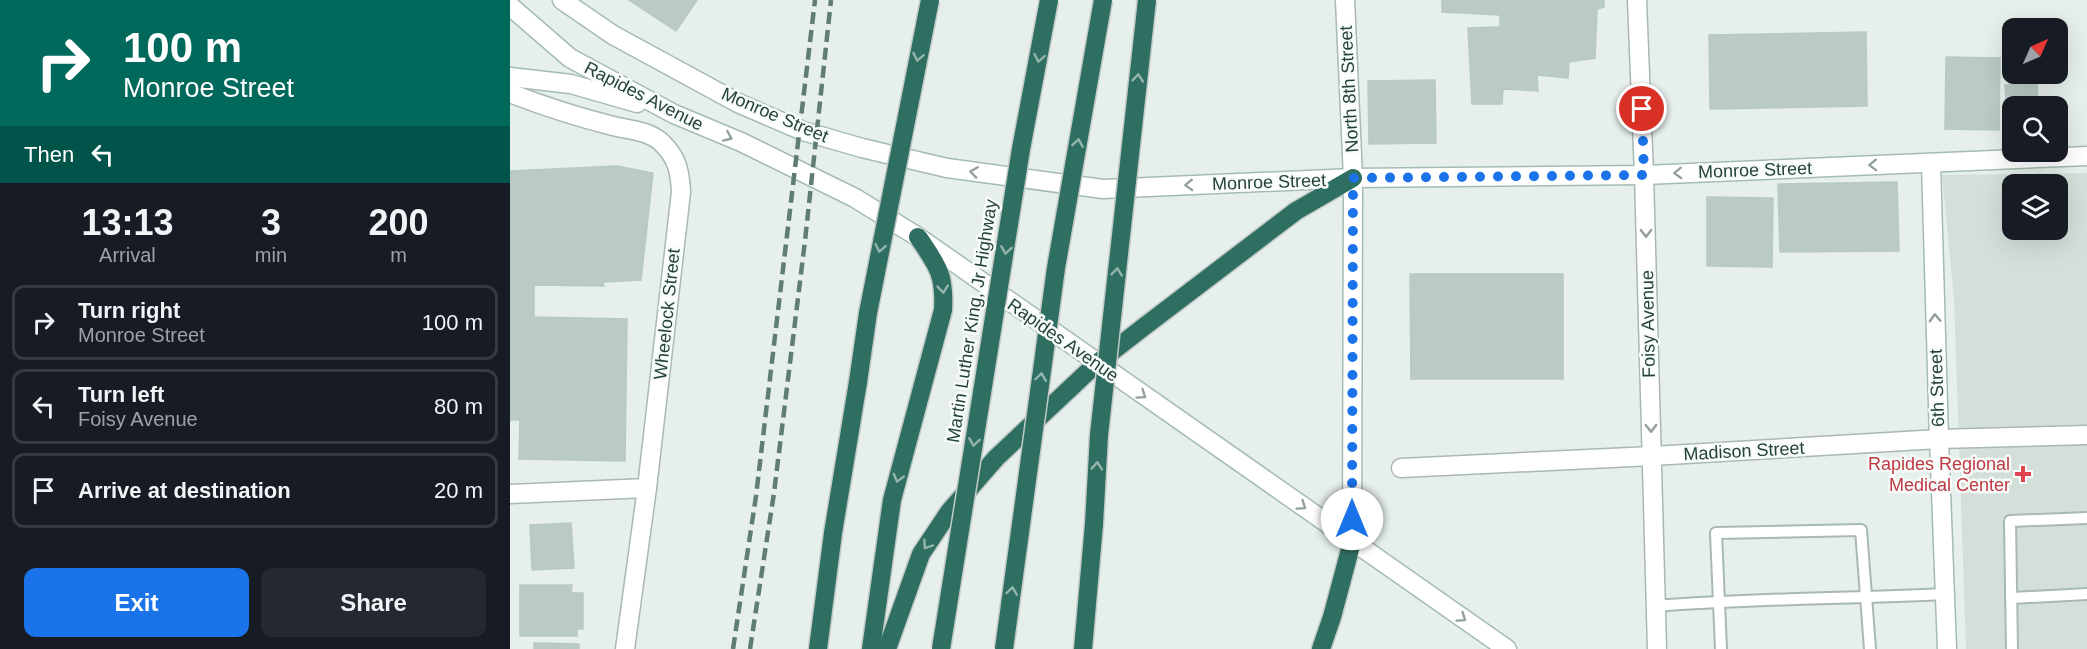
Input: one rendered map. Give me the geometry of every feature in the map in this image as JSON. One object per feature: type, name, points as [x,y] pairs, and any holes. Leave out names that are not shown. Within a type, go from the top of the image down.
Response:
[{"type":"highway","points":[[818,649],[833,533],[868,313],[930,0]]},
{"type":"highway","name":"Martin Luther King, Jr Highway","points":[[941,649],[1021,149],[1049,0]]},
{"type":"highway","points":[[1004,649],[1056,268],[1103,0]]},
{"type":"highway","points":[[1083,649],[1099,435],[1147,0]]},
{"type":"highway","points":[[887,649],[921,554],[949,512],[996,458],[1096,364],[1268,231],[1296,211],[1353,178]]},
{"type":"highway","points":[[872,649],[892,500],[944,310],[944,288],[938,266],[918,237]]},
{"type":"highway","points":[[1321,649],[1352,542]]},
{"type":"main road","name":"Monroe Street","points":[[562,0],[613,35],[738,103],[803,131],[946,168],[1103,189],[1353,178],[1644,175],[2087,156]]},
{"type":"main road","name":"North 8th Street","points":[[1345,0],[1353,178],[1352,542]]},
{"type":"main road","name":"Foisy Avenue","points":[[1637,0],[1657,649]]},
{"type":"main road","name":"Rapides Avenue","points":[[510,6],[570,58],[674,114],[741,142],[855,198],[918,237],[1096,364],[1507,649]]},
{"type":"main road","points":[[510,77],[571,84],[674,114]]},
{"type":"main road","name":"Wheelock Street","points":[[510,93],[614,126],[645,132],[659,141],[673,155],[680,170],[681,192],[647,488],[625,649]]},
{"type":"main road","name":"6th Street","points":[[1931,163],[1938,439],[1947,649]]},
{"type":"main road","name":"Madison Street","points":[[1401,468],[1938,439],[2087,435]]},
{"type":"main road","points":[[510,494],[647,488]]},
{"type":"lane","points":[[2012,649],[2010,521],[2087,518]]},
{"type":"lane","points":[[1720,649],[1716,533],[1861,530],[1868,598],[1870,649]]},
{"type":"lane","points":[[1656,606],[1719,601],[1945,594]]},
{"type":"lane","points":[[2011,598],[2087,594]]},
{"type":"shaded area","name":"Rapides Regional Medical Center","points":[[2087,173],[2087,649],[1966,649],[1954,299],[1942,175],[2002,174],[2002,240],[2068,240],[2068,174],[2014,174]]},
{"type":"building","points":[[629,0],[697,0],[676,31]]},
{"type":"building","points":[[1442,0],[1604,0],[1604,7],[1597,9],[1595,58],[1569,62],[1568,78],[1537,75],[1538,91],[1503,89],[1502,104],[1472,104],[1468,28],[1500,27],[1500,15],[1442,12]]},
{"type":"building","points":[[1866,32],[1867,106],[1710,109],[1709,35]]},
{"type":"building","points":[[1946,57],[2000,58],[1999,130],[1945,129]]},
{"type":"building","points":[[1435,80],[1436,143],[1369,144],[1368,81]]},
{"type":"building","points":[[2037,84],[2038,96],[2006,96],[2005,85]]},
{"type":"building","points":[[617,166],[653,173],[641,280],[603,282],[604,286],[534,285],[534,317],[627,319],[625,461],[519,459],[520,420],[510,420],[510,171]]},
{"type":"building","points":[[1897,182],[1899,251],[1780,252],[1778,184]]},
{"type":"building","points":[[1707,197],[1773,198],[1772,267],[1707,266]]},
{"type":"building","points":[[1410,274],[1563,274],[1563,379],[1411,379]]},
{"type":"building","points":[[571,523],[574,568],[532,570],[530,525]]},
{"type":"building","points":[[520,585],[572,585],[571,593],[583,593],[583,629],[577,629],[577,636],[520,636]]},
{"type":"building","points":[[534,643],[579,644],[579,649],[534,649]]},
{"type":"railway","points":[[733,649],[756,496],[815,0]]},
{"type":"railway","points":[[750,649],[774,493],[805,241],[831,0]]},
{"type":"place","name":"Rapides Regional Medical Center","points":[[2023,474]]},
{"type":"route","points":[[1352,519],[1353,178],[1644,175],[1642,109]]}]
